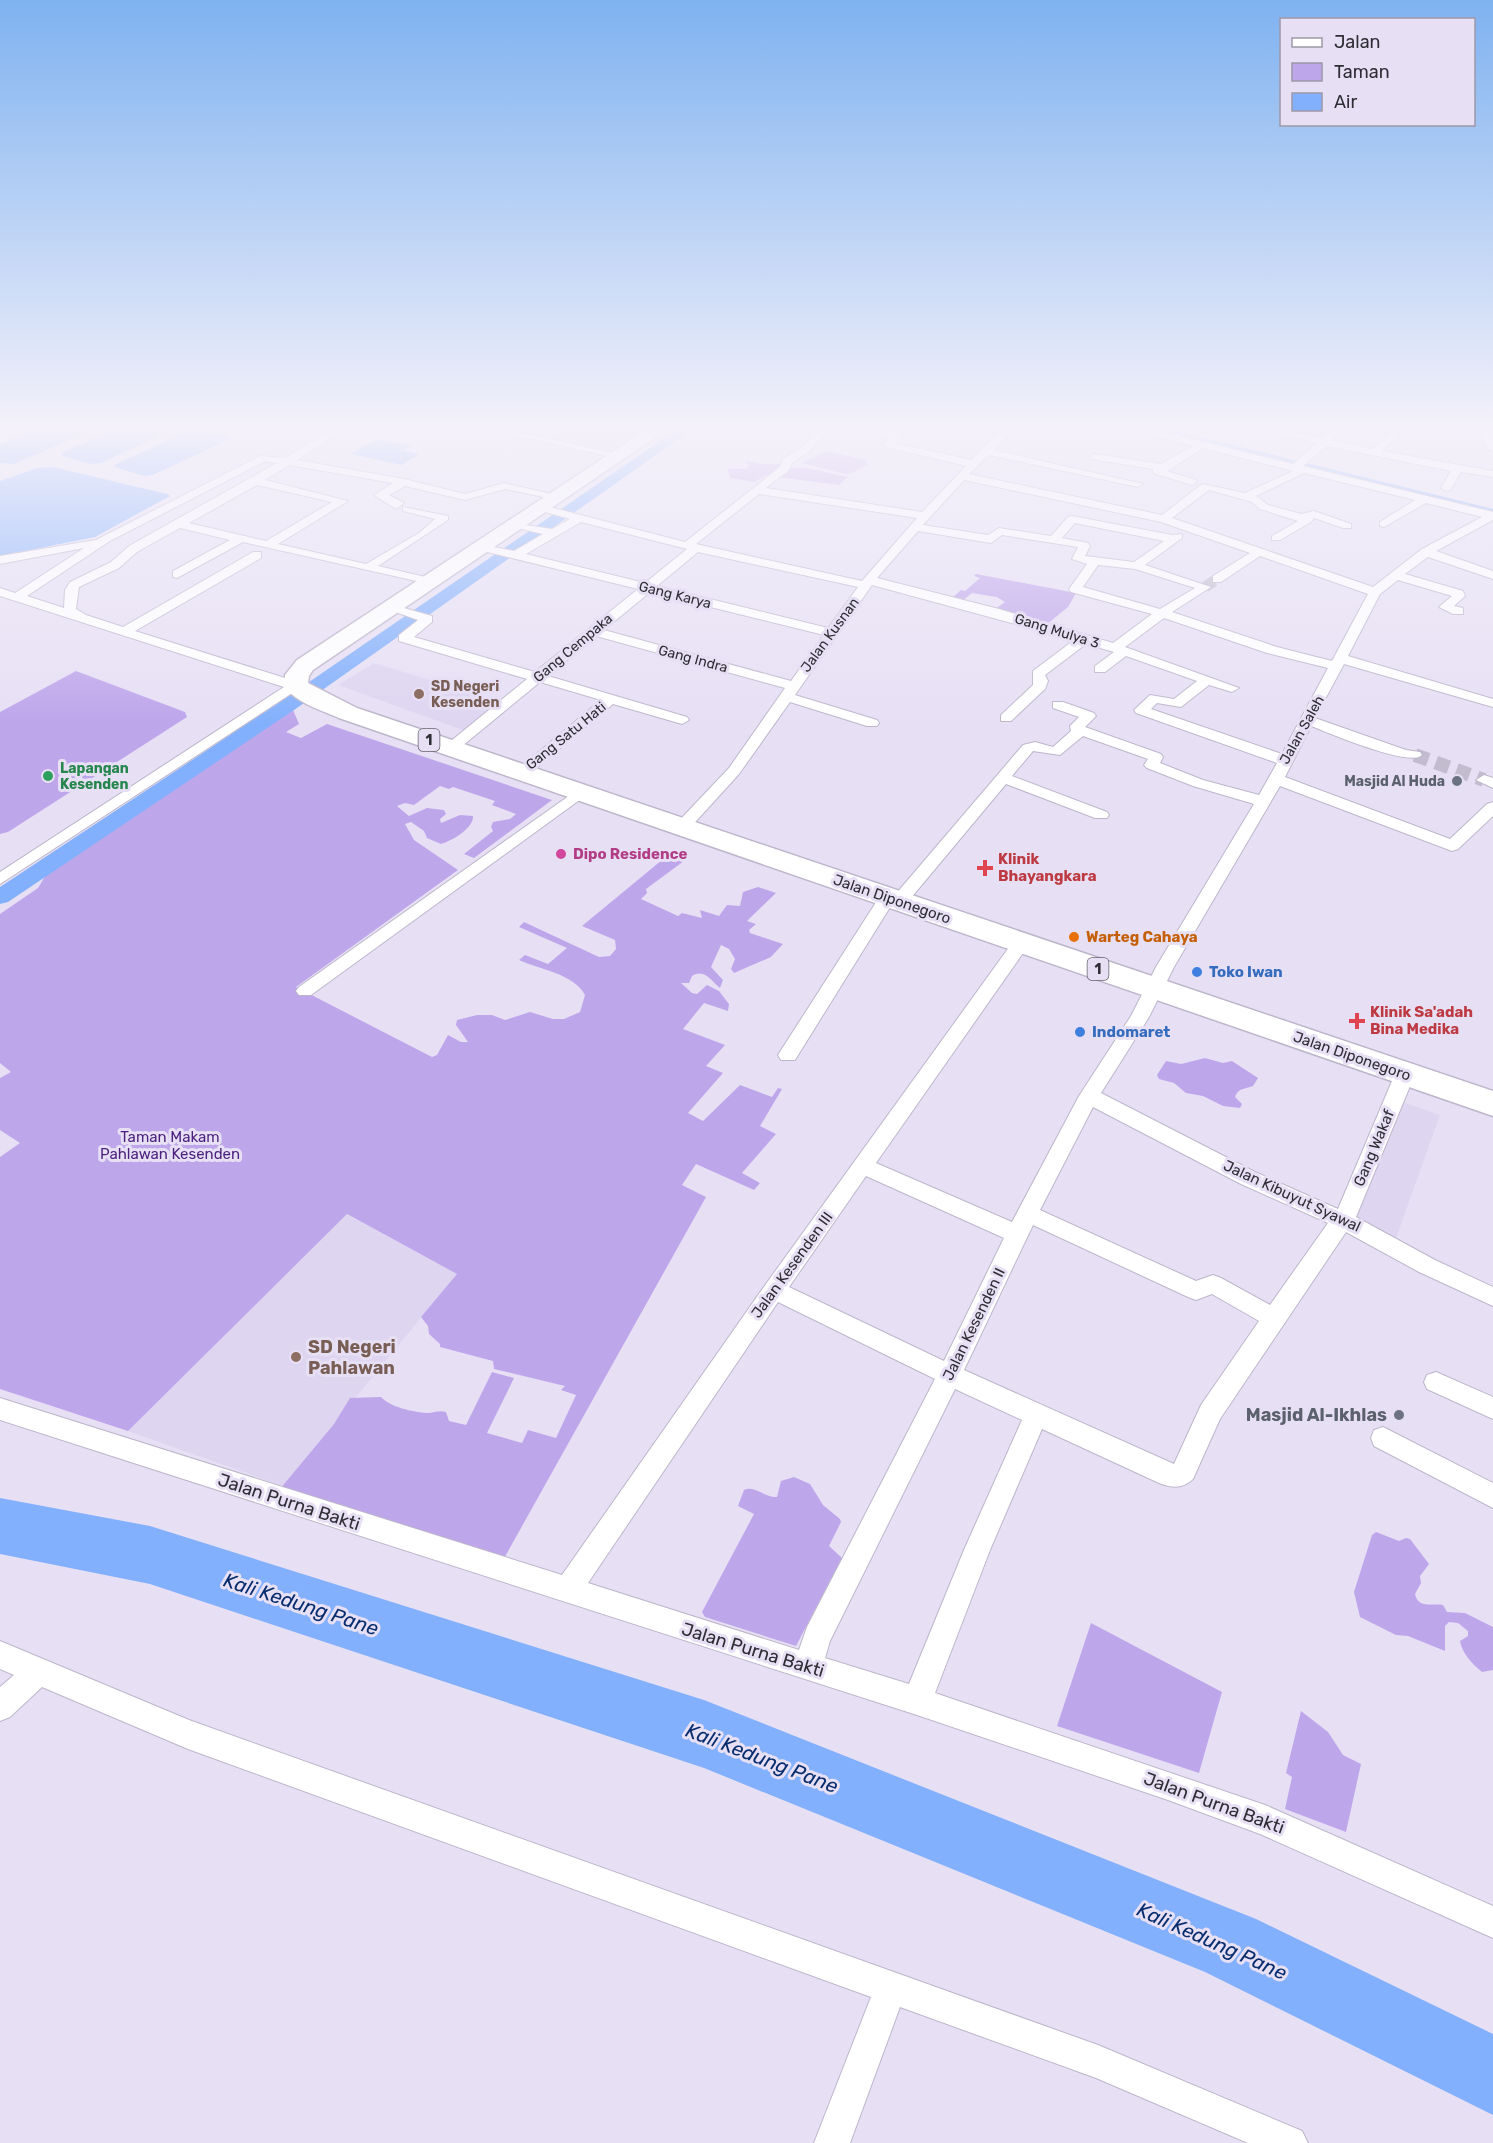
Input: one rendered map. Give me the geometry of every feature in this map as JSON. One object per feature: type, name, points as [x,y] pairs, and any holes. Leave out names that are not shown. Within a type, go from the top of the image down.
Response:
[{"type":"highway","points":[[303,691],[296,678],[305,665],[399,611],[430,582],[503,552],[528,524]]},
{"type":"highway","name":"Jalan Diponegoro","points":[[303,691],[451,748],[580,793],[1493,1104]]},
{"type":"street","name":"Gang Mulya 3","points":[[106,539],[135,524]]},
{"type":"street","points":[[83,619],[70,610],[70,595],[74,585],[115,565],[133,549],[178,524],[430,582]]},
{"type":"street","points":[[123,632],[257,555],[246,552],[300,524]]},
{"type":"street","points":[[369,567],[435,524]]},
{"type":"street","points":[[503,552],[551,532],[563,524]]},
{"type":"street","name":"Gang Mulya 3","points":[[605,524],[692,547],[874,582],[1119,650],[1162,613],[1205,587],[1136,566]]},
{"type":"street","name":"Gang Cempaka","points":[[451,748],[646,588],[718,524]]},
{"type":"street","name":"Jalan Kusnan","points":[[682,827],[734,771],[832,633],[917,524]]},
{"type":"street","points":[[927,524],[991,539],[999,531],[1055,539],[1084,546],[1078,559],[1136,566],[1177,537],[1101,524]]},
{"type":"street","points":[[1055,539],[1067,524]]},
{"type":"street","points":[[1178,524],[1375,592]]},
{"type":"street","points":[[1276,538],[1300,524]]},
{"type":"street","points":[[1342,524],[1347,526]]},
{"type":"street","name":"Jalan Saleh","points":[[1156,988],[1165,967],[1276,779],[1284,760],[1375,592],[1426,552],[1477,524]]},
{"type":"street","points":[[525,526],[551,532]]},
{"type":"street","points":[[177,574],[242,538]]},
{"type":"street","points":[[0,560],[106,539]]},
{"type":"street","points":[[17,597],[106,539]]},
{"type":"street","name":"Gang Karya","points":[[503,552],[832,633]]},
{"type":"street","points":[[1426,552],[1493,575]]},
{"type":"street","points":[[1217,579],[1257,553]]},
{"type":"street","points":[[1095,561],[1074,589],[1162,613],[1272,650],[1339,662],[1493,703]]},
{"type":"street","points":[[1395,575],[1459,595],[1446,607],[1458,611]]},
{"type":"street","points":[[0,592],[303,691]]},
{"type":"street","points":[[399,611],[426,618],[404,638],[682,720]]},
{"type":"street","name":"Gang Indra","points":[[593,631],[789,691],[872,723]]},
{"type":"street","points":[[1006,718],[1040,686],[1038,674],[1084,639]]},
{"type":"street","points":[[1100,669],[1119,650],[1232,688]]},
{"type":"street","points":[[1207,680],[1176,704],[1155,698],[1141,711],[1284,760]]},
{"type":"street","points":[[0,879],[267,702],[303,691]]},
{"type":"street","name":"Gang Satu Hati","points":[[522,772],[611,699]]},
{"type":"street","points":[[1058,705],[1089,716],[1075,728],[1156,757],[1152,765],[1198,783],[1262,801]]},
{"type":"street","points":[[1307,720],[1404,754],[1415,755]]},
{"type":"street","points":[[788,1055],[893,899],[1031,746],[1057,751],[1080,731]]},
{"type":"street","points":[[1003,778],[1101,815]]},
{"type":"street","points":[[1276,779],[1452,846],[1493,807]]},
{"type":"street","points":[[305,991],[580,793]]},
{"type":"street","name":"Jalan Kesenden III","points":[[567,1591],[774,1290],[1021,943]]},
{"type":"street","name":"Jalan Kesenden II","points":[[808,1667],[817,1636],[950,1374],[1027,1213],[1089,1096],[1156,988]]},
{"type":"street","name":"Gang Wakaf","points":[[1036,1415],[1168,1475],[1178,1476],[1184,1471],[1210,1413],[1341,1219],[1347,1215],[1405,1074]]},
{"type":"street","name":"Jalan Kibuyut Syawal","points":[[1089,1096],[1248,1178],[1341,1219],[1426,1266],[1493,1297]]},
{"type":"street","points":[[863,1166],[1017,1234]]},
{"type":"street","points":[[1027,1213],[1196,1291],[1214,1284],[1275,1319]]},
{"type":"street","points":[[774,1290],[1036,1415],[977,1550],[917,1701]]},
{"type":"street","points":[[1436,1382],[1493,1408]]},
{"type":"street","name":"Jalan Purna Bakti","points":[[0,1409],[917,1701],[1264,1820],[1493,1922]]},
{"type":"street","points":[[1383,1438],[1493,1496]]},
{"type":"street","points":[[0,1655],[188,1734],[1098,2062],[1290,2143]]},
{"type":"street","points":[[0,1707],[40,1670]]},
{"type":"street","points":[[832,2143],[891,1987]]},
{"type":"shaded area","name":"SD Negeri Kesenden","points":[[374,663],[503,702],[468,732],[338,685]]},
{"type":"shaded area","points":[[1400,1101],[1440,1115],[1395,1241],[1353,1218]]},
{"type":"shaded area","name":"SD Negeri Pahlawan","points":[[346,1214],[457,1274],[283,1486],[128,1431]]},
{"type":"green space","points":[[976,574],[1076,593],[1068,607],[1046,625],[994,610],[1005,602],[997,597],[972,593],[962,601],[952,598],[961,590],[965,591],[980,578],[974,576]]},
{"type":"green space","name":"Lapangan Kesenden","points":[[76,671],[185,712],[187,717],[8,832],[0,834],[0,712]]},
{"type":"green space","name":"Taman Makam Pahlawan Kesenden","points":[[290,709],[293,710],[299,724],[286,732],[301,738],[327,724],[552,800],[474,858],[464,854],[493,831],[491,827],[493,822],[510,819],[516,814],[492,805],[495,801],[453,787],[449,789],[440,786],[414,805],[405,803],[397,806],[409,816],[427,808],[444,810],[446,814],[440,819],[441,823],[460,815],[473,816],[466,829],[441,844],[427,838],[424,831],[411,822],[405,824],[414,840],[458,870],[296,987],[432,1057],[437,1055],[448,1035],[461,1042],[468,1042],[456,1025],[457,1020],[477,1015],[492,1015],[505,1020],[530,1012],[553,1019],[564,1019],[580,1012],[585,995],[573,982],[519,960],[525,955],[548,964],[567,948],[519,927],[524,922],[599,957],[610,956],[616,949],[615,940],[582,926],[668,855],[684,861],[646,889],[647,893],[641,899],[678,916],[682,913],[702,918],[700,910],[719,916],[727,905],[740,906],[743,892],[758,887],[776,893],[747,921],[756,924],[749,930],[750,933],[783,944],[771,957],[734,973],[731,969],[735,959],[729,949],[721,945],[711,967],[723,980],[720,988],[704,974],[692,976],[689,983],[681,983],[692,993],[697,994],[707,985],[719,991],[729,1004],[728,1011],[704,1003],[683,1029],[725,1045],[706,1066],[723,1073],[688,1113],[703,1121],[740,1085],[772,1097],[778,1088],[782,1089],[760,1126],[776,1134],[742,1173],[760,1183],[754,1190],[696,1164],[682,1185],[706,1197],[502,1562],[280,1489],[334,1424],[350,1398],[381,1397],[390,1404],[409,1410],[427,1413],[446,1412],[449,1421],[466,1425],[492,1372],[514,1378],[487,1433],[522,1443],[528,1430],[556,1438],[576,1395],[561,1390],[565,1386],[494,1369],[493,1361],[440,1347],[440,1344],[429,1334],[428,1326],[421,1317],[457,1274],[347,1214],[128,1431],[0,1389],[0,1157],[20,1143],[0,1130],[0,1078],[11,1072],[0,1063],[0,914],[38,888],[50,868]]},
{"type":"green space","points":[[1205,1058],[1223,1063],[1232,1061],[1258,1078],[1253,1086],[1242,1089],[1236,1094],[1235,1097],[1242,1104],[1240,1108],[1223,1106],[1203,1096],[1186,1093],[1174,1083],[1159,1079],[1157,1075],[1166,1061],[1181,1064]]},
{"type":"green space","points":[[794,1477],[810,1484],[823,1505],[840,1519],[841,1522],[829,1546],[842,1558],[796,1646],[705,1617],[702,1612],[754,1514],[738,1506],[744,1490],[752,1489],[777,1497],[781,1481]]},
{"type":"green space","points":[[1376,1532],[1399,1541],[1410,1539],[1429,1564],[1420,1576],[1421,1583],[1415,1594],[1419,1602],[1443,1605],[1447,1612],[1465,1613],[1493,1627],[1493,1670],[1482,1672],[1468,1658],[1460,1641],[1468,1636],[1468,1631],[1458,1623],[1449,1622],[1445,1626],[1445,1651],[1408,1636],[1396,1635],[1360,1617],[1354,1592],[1372,1535]]},
{"type":"green space","points":[[1091,1623],[1222,1692],[1199,1773],[1057,1726]]},
{"type":"green space","points":[[1301,1711],[1328,1732],[1343,1755],[1361,1764],[1346,1832],[1285,1809],[1292,1777],[1286,1773]]},
{"type":"water","points":[[0,524],[119,524],[95,537],[0,556]]},
{"type":"waterway","points":[[0,897],[287,706],[550,524]]},
{"type":"waterway","name":"Kali Kedung Pane","points":[[0,1526],[150,1555],[704,1734],[1230,1945],[1493,2076]]},
{"type":"tunnel","points":[[1205,587],[1217,579]]},
{"type":"tunnel","points":[[1415,755],[1484,780]]},
{"type":"place","name":"SD Negeri Kesenden","points":[[419,694]]},
{"type":"place","name":"Lapangan Kesenden","points":[[48,776]]},
{"type":"place","name":"Masjid Al Huda","points":[[1457,781]]},
{"type":"place","name":"Dipo Residence","points":[[561,854]]},
{"type":"place","name":"Klinik Bhayangkara","points":[[985,868]]},
{"type":"place","name":"Warteg Cahaya","points":[[1074,937]]},
{"type":"place","name":"Toko Iwan","points":[[1197,972]]},
{"type":"place","name":"Klinik Sa'adah Bina Medika","points":[[1357,1021]]},
{"type":"place","name":"Indomaret","points":[[1080,1032]]},
{"type":"place","name":"SD Negeri Pahlawan","points":[[296,1357]]},
{"type":"place","name":"Masjid Al-Ikhlas","points":[[1399,1415]]}]
